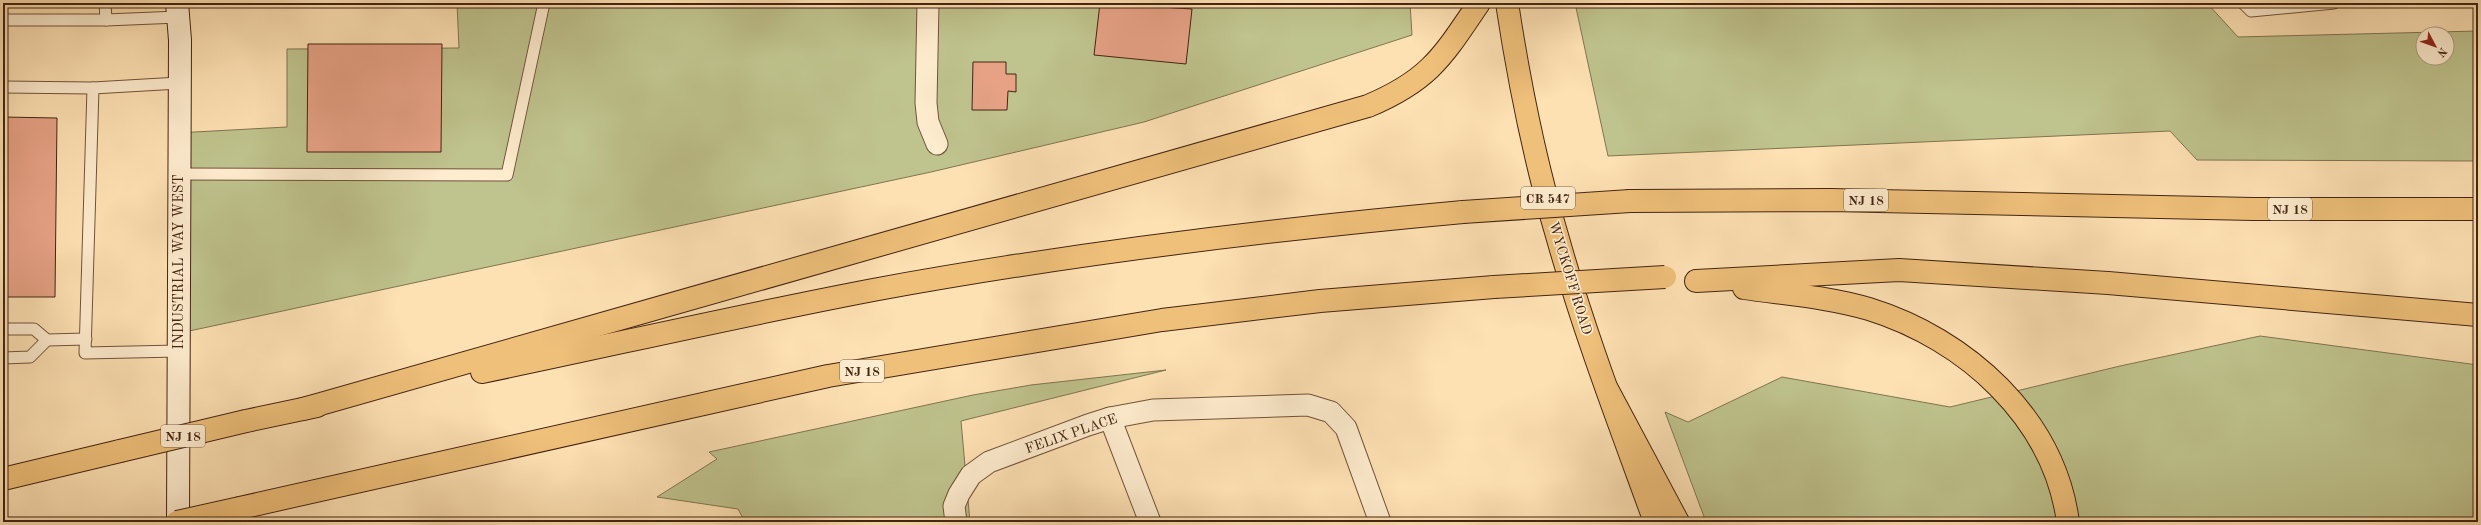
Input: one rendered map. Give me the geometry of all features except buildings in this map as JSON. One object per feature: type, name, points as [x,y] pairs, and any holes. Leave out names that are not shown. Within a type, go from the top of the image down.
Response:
[{"type":"main road","points":[[303,409],[1368,106],[1418,80],[1430,70],[1445,54],[1479,3]]},
{"type":"main road","name":"WYCKOFF ROAD","points":[[1507,3],[1526,108],[1557,239],[1607,389],[1655,522]]},
{"type":"main road","name":"NJ 18","points":[[3,479],[246,421],[881,289],[1204,238],[1463,212],[1630,201],[1831,200],[2245,209],[2478,210]]},
{"type":"main road","name":"NJ 18","points":[[178,522],[828,376],[1162,320],[1320,301],[1494,287],[1665,277],[1696,281],[1899,270],[2108,283],[2478,315]]},
{"type":"main road","points":[[1696,281],[1837,302],[1870,310],[1924,332],[1952,348],[1993,380],[2024,415],[2041,442],[2056,476],[2068,522]]},
{"type":"main road","points":[[1607,389],[1678,522]]},
{"type":"street","points":[[928,3],[926,103],[928,122],[937,144]]},
{"type":"street","name":"INDUSTRIAL WAY WEST","points":[[178,10],[178,522]]},
{"type":"street","name":"FELIX PLACE","points":[[955,514],[959,494],[971,475],[989,462],[1110,418],[1154,410],[1308,405],[1331,412],[1346,428],[1380,522]]},
{"type":"street","points":[[1110,418],[1150,522]]},
{"type":"lane","points":[[105,3],[106,20]]},
{"type":"lane","points":[[179,174],[507,175],[544,3]]},
{"type":"lane","points":[[2243,3],[2251,11],[2334,3]]},
{"type":"lane","points":[[3,20],[106,20],[178,10]]},
{"type":"lane","points":[[3,87],[93,88],[179,83]]},
{"type":"lane","points":[[93,88],[85,353],[178,351]]},
{"type":"lane","points":[[3,329],[34,329],[47,340],[86,339]]},
{"type":"lane","points":[[3,358],[30,357],[47,340]]},
{"type":"green space","points":[[457,3],[1410,3],[1412,35],[1144,122],[931,172],[180,333],[176,133],[287,127],[287,49],[459,48]]},
{"type":"green space","points":[[1575,3],[2207,3],[2238,37],[2415,33],[2415,66],[2455,66],[2455,32],[2478,31],[2478,161],[2197,160],[2170,131],[1608,156]]},
{"type":"green space","points":[[2260,336],[2478,365],[2478,522],[1706,522],[1665,412],[1688,422],[1782,377],[1950,407],[2120,366]]},
{"type":"green space","points":[[1166,370],[961,421],[970,522],[745,522],[738,509],[657,497],[717,459],[709,452],[973,395],[1031,385]]}]
